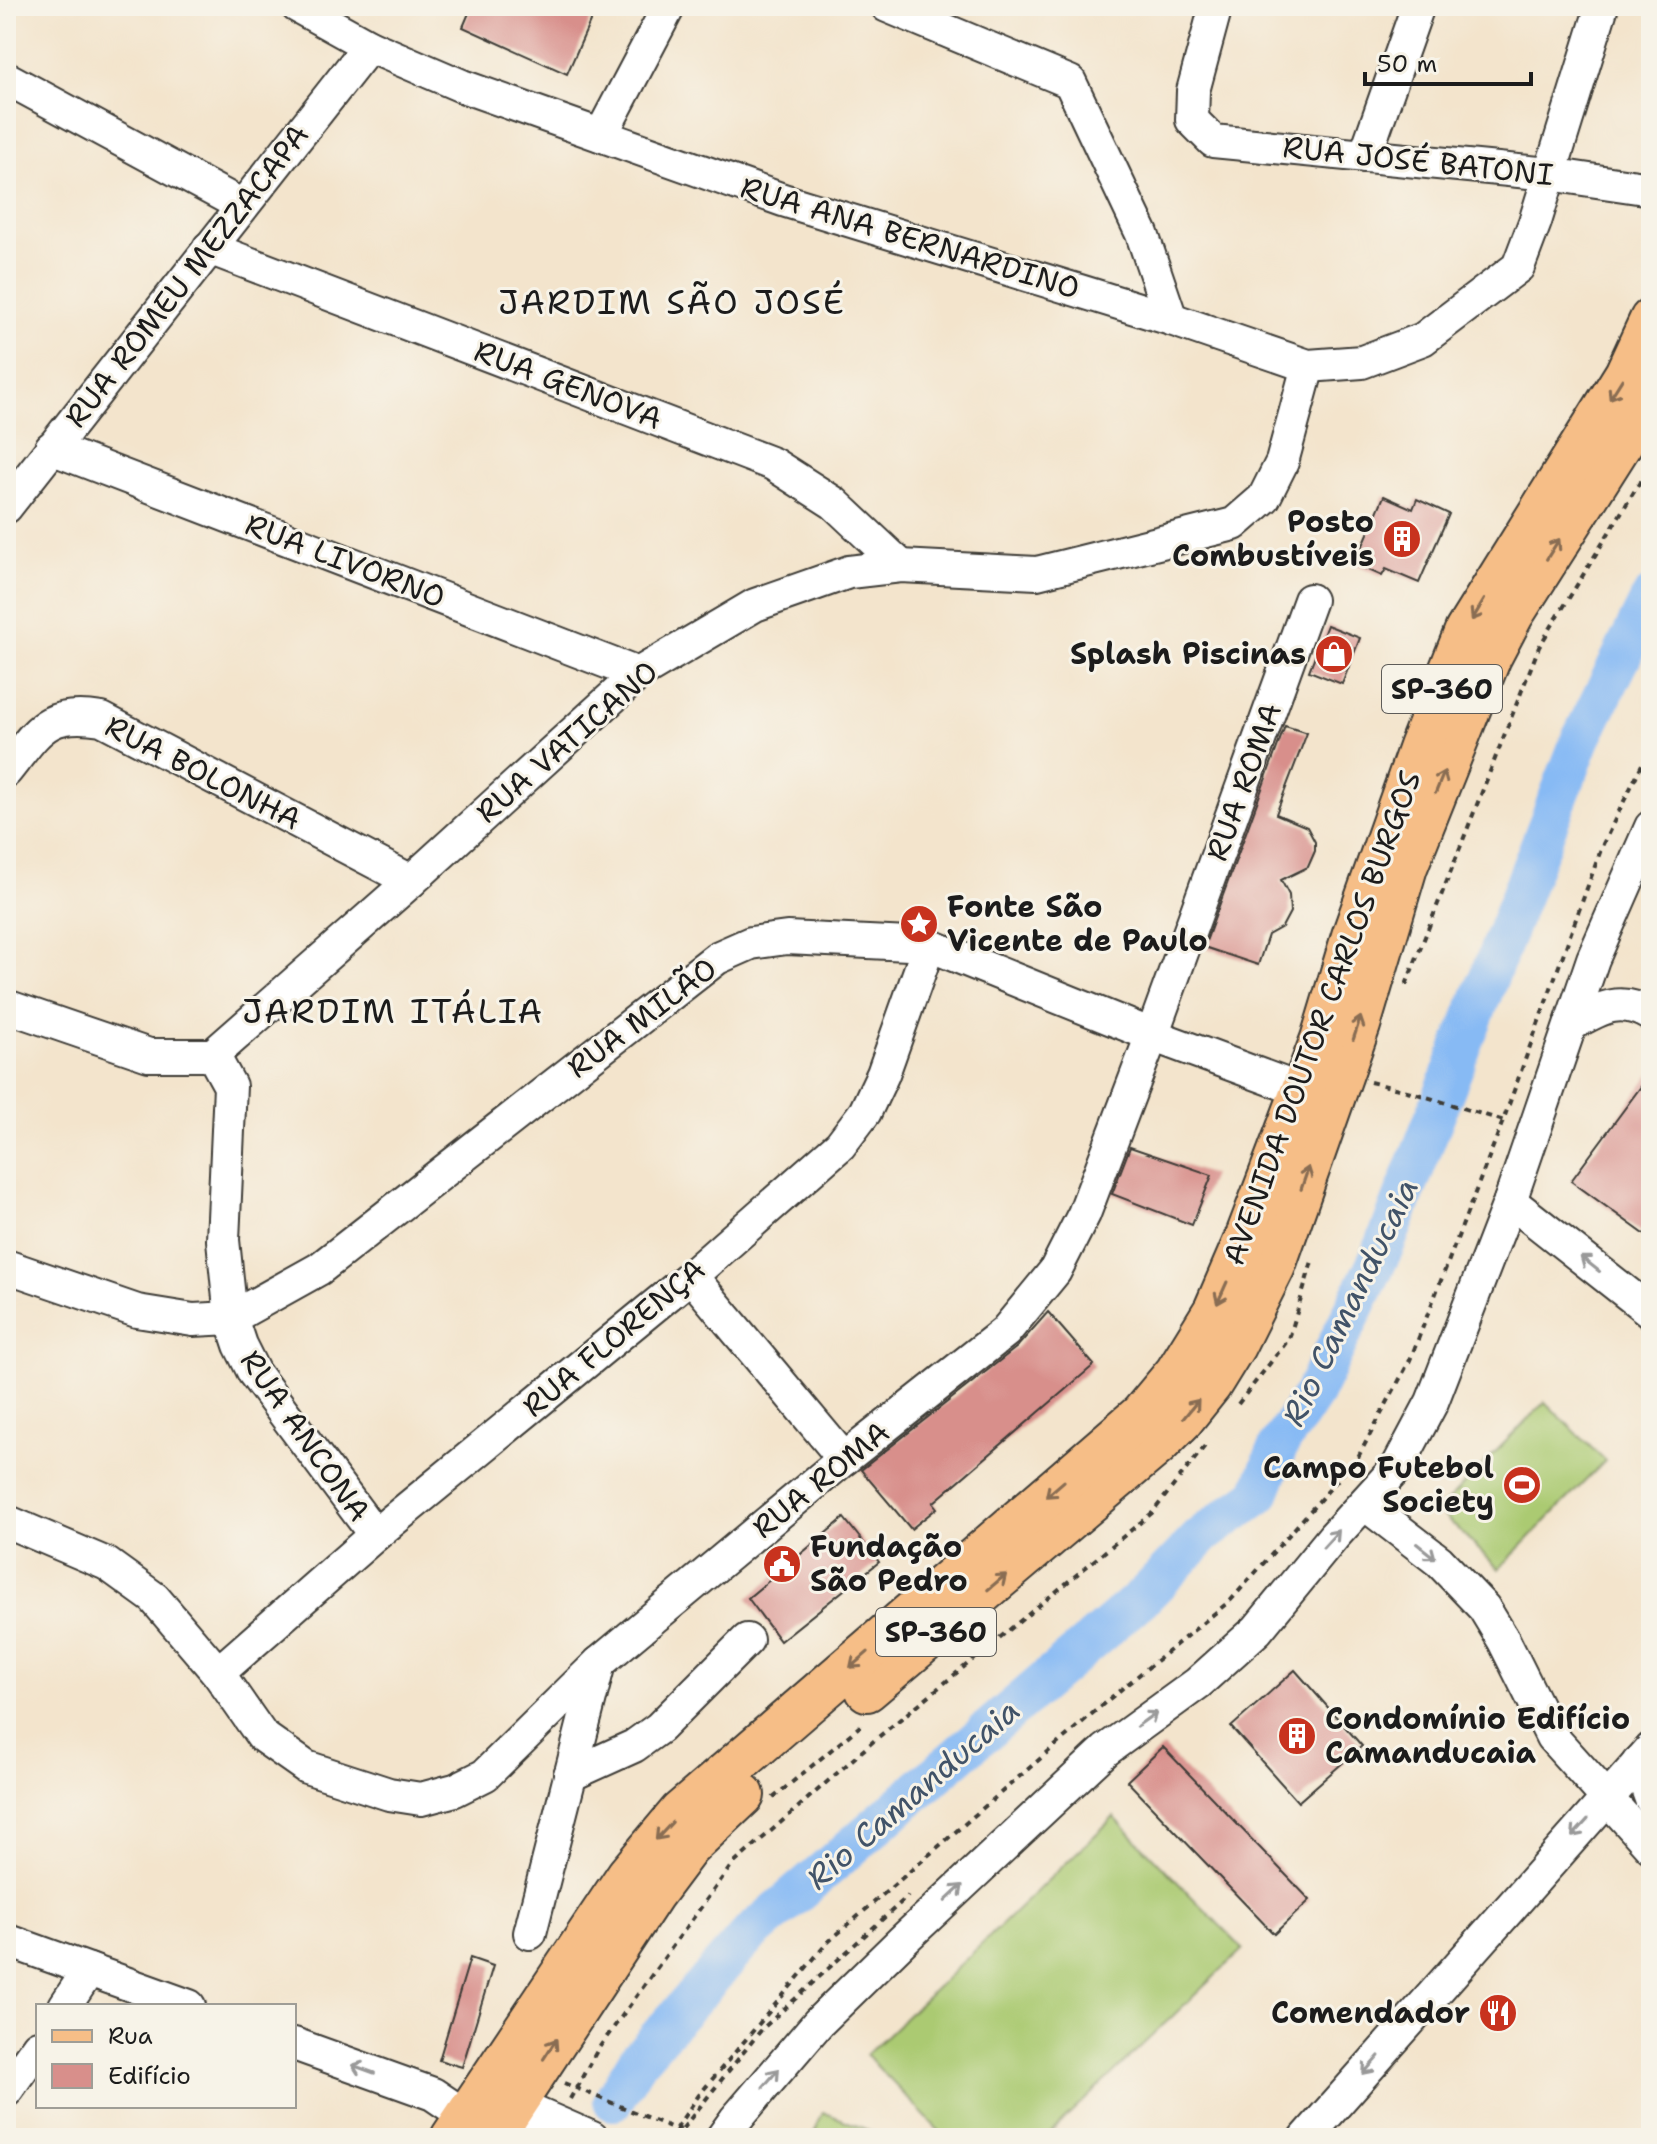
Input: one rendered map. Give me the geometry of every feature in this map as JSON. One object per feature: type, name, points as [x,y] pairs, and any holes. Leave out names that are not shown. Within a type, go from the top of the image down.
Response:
[{"type":"main road","name":"AVENIDA DOUTOR CARLOS BURGOS","points":[[495,2121],[688,1847],[726,1809],[1126,1473],[1182,1420],[1210,1385],[1234,1346],[1274,1266],[1420,747],[1466,631],[1626,374],[1651,320]]},
{"type":"main road","name":"AVENIDA DOUTOR CARLOS BURGOS","points":[[1326,1086],[1406,867],[1490,657],[1512,615],[1651,396]]},
{"type":"street","name":"RUA ANA BERNARDINO","points":[[297,6],[369,46],[462,86],[783,200],[1171,319],[1308,366],[1362,362],[1423,339],[1518,267],[1549,174]]},
{"type":"street","points":[[601,135],[669,6]]},
{"type":"street","points":[[887,6],[1070,82],[1142,234],[1171,319]]},
{"type":"street","name":"RUA JOSÉ BATONI","points":[[1216,6],[1193,91],[1192,120],[1213,141],[1549,174],[1651,189]]},
{"type":"street","points":[[1365,156],[1418,6]]},
{"type":"street","points":[[1549,174],[1602,6]]},
{"type":"street","name":"RUA ROMEU MEZZACAPA","points":[[6,507],[369,46]]},
{"type":"street","points":[[6,78],[241,205]]},
{"type":"street","name":"RUA GENOVA","points":[[209,248],[773,464],[834,503],[901,566]]},
{"type":"street","name":"RUA VATICANO","points":[[213,1055],[411,881],[638,674],[755,605],[849,572],[901,566],[1037,573],[1234,524],[1264,498],[1282,462],[1308,366]]},
{"type":"street","name":"RUA LIVORNO","points":[[51,448],[638,674]]},
{"type":"street","name":"RUA ROMA","points":[[6,1521],[107,1564],[154,1598],[218,1673],[262,1736],[306,1767],[389,1794],[421,1799],[455,1790],[485,1775],[599,1663],[844,1459],[1005,1332],[1055,1271],[1084,1214],[1310,600]]},
{"type":"street","name":"RUA BOLONHA","points":[[6,771],[38,732],[57,719],[77,715],[102,719],[411,881]]},
{"type":"street","points":[[722,2138],[818,2023],[902,1941],[1106,1750],[1198,1683],[1257,1630],[1318,1554],[1398,1466],[1432,1402],[1510,1201],[1593,959],[1651,827]]},
{"type":"street","name":"RUA MILÃO","points":[[6,1266],[137,1311],[193,1320],[231,1318],[319,1269],[717,958],[751,943],[787,938],[929,945],[1152,1035],[1326,1086]]},
{"type":"street","name":"RUA FLORENÇA","points":[[218,1673],[375,1535],[691,1276],[840,1145],[865,1112],[883,1074],[929,945]]},
{"type":"street","points":[[1572,1024],[1606,1005],[1640,1009],[1651,1015]]},
{"type":"street","points":[[9,1016],[149,1055],[213,1055]]},
{"type":"street","name":"RUA ANCONA","points":[[213,1055],[230,1086],[223,1240],[231,1318],[240,1345],[254,1373],[375,1535]]},
{"type":"street","points":[[1510,1201],[1651,1312]]},
{"type":"street","points":[[691,1276],[844,1459]]},
{"type":"street","points":[[1365,1504],[1439,1561],[1484,1608],[1552,1737],[1651,1847]]},
{"type":"street","points":[[570,1775],[634,1746],[659,1728],[747,1640]]},
{"type":"street","points":[[530,1933],[599,1663]]},
{"type":"street","points":[[1306,2138],[1644,1756]]},
{"type":"street","points":[[1644,1756],[1651,1799]]},
{"type":"street","points":[[6,1940],[183,2004]]},
{"type":"street","points":[[66,2004],[89,1970]]},
{"type":"street","points":[[296,2045],[433,2094],[495,2121],[592,2138]]},
{"type":"street","points":[[6,2091],[36,2049]]},
{"type":"path","points":[[672,2138],[699,2095],[827,1943],[1108,1700],[1231,1600],[1358,1457],[1410,1360],[1503,1121],[1603,844],[1651,746]]},
{"type":"path","points":[[1326,1086],[1365,1081],[1503,1121]]},
{"type":"path","points":[[765,1804],[869,1718]]},
{"type":"path","points":[[678,2128],[687,2123],[762,2029],[914,1890]]},
{"type":"path","points":[[559,2081],[678,2128]]},
{"type":"green space","name":"Campo Futebol Society","points":[[1545,1402],[1605,1461],[1499,1569],[1438,1510]]},
{"type":"green space","points":[[1114,1817],[1243,1949],[1045,2138],[946,2138],[866,2055]]},
{"type":"green space","points":[[823,2112],[888,2138],[812,2138]]},
{"type":"building","points":[[472,6],[597,6],[567,74],[463,27]]},
{"type":"building","name":"Posto Combustíveis","points":[[1384,496],[1413,509],[1417,499],[1449,514],[1419,583],[1386,569],[1382,576],[1355,564]]},
{"type":"building","name":"Splash Piscinas","points":[[1327,625],[1360,638],[1342,684],[1309,671]]},
{"type":"building","points":[[1285,726],[1307,733],[1276,814],[1307,827],[1315,842],[1315,851],[1308,867],[1281,880],[1289,895],[1290,912],[1282,927],[1268,935],[1258,965],[1204,947]]},
{"type":"building","points":[[1651,1073],[1651,1239],[1571,1181]]},
{"type":"building","points":[[1130,1147],[1212,1175],[1192,1225],[1112,1194]]},
{"type":"building","points":[[1048,1312],[1094,1365],[933,1503],[937,1508],[911,1529],[861,1470],[1017,1347]]},
{"type":"building","name":"Fundação São Pedro","points":[[844,1518],[879,1562],[780,1641],[748,1598]]},
{"type":"building","name":"Condomínio Edifício Camanducaia","points":[[1295,1670],[1362,1746],[1298,1802],[1231,1727]]},
{"type":"building","points":[[1163,1747],[1310,1900],[1274,1934],[1127,1781]]},
{"type":"building","points":[[470,1958],[493,1966],[462,2067],[439,2060]]},
{"type":"waterway","name":"Rio Camanducaia","points":[[613,2101],[637,2061],[749,1935],[1145,1595],[1204,1534],[1259,1495],[1279,1445],[1313,1394],[1385,1245],[1581,739],[1651,597]]},
{"type":"place","name":"Posto Combustíveis","points":[[1402,539]]},
{"type":"place","name":"Splash Piscinas","points":[[1334,654]]},
{"type":"place","name":"Fonte São Vicente de Paulo","points":[[919,924]]},
{"type":"place","name":"Campo Futebol Society","points":[[1522,1485]]},
{"type":"place","name":"Fundação São Pedro","points":[[782,1564]]},
{"type":"place","name":"Condomínio Edifício Camanducaia","points":[[1297,1736]]},
{"type":"place","name":"Comendador","points":[[1498,2013]]},
{"type":"district","name":"JARDIM SÃO JOSÉ","points":[[672,302]]},
{"type":"district","name":"JARDIM ITÁLIA","points":[[393,1011]]}]
